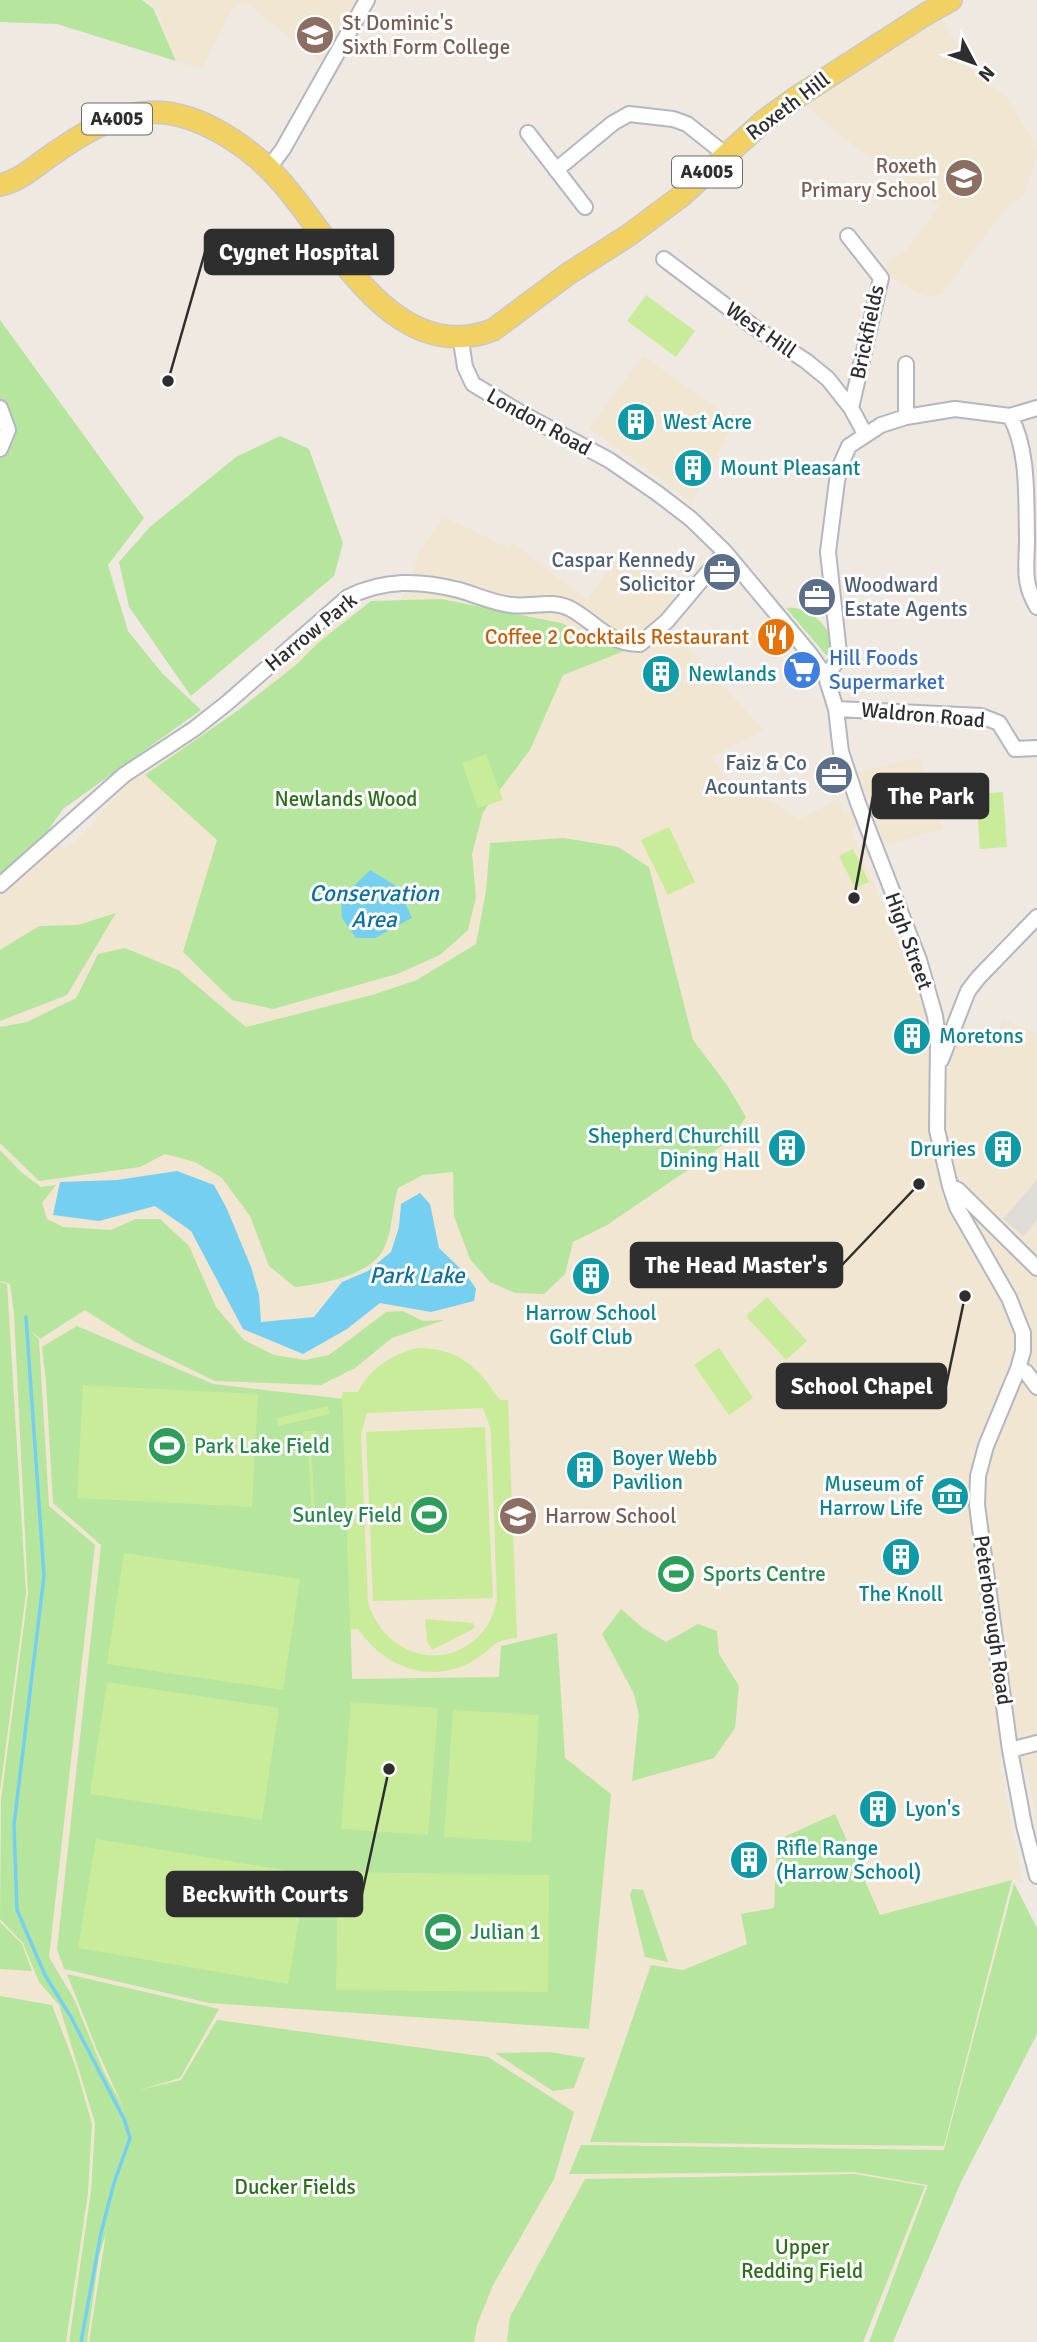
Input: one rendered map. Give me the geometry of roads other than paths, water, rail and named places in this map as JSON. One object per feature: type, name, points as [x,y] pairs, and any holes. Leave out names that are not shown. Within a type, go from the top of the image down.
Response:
[{"type":"main road","name":"Roxeth Hill","points":[[460,335],[481,334],[493,330],[568,274],[680,197],[764,121],[824,77],[951,0]]},
{"type":"main road","name":"A4005","points":[[0,185],[27,173],[79,135],[114,119],[140,113],[167,113],[192,120],[243,148],[282,182],[348,267],[384,306],[411,326],[426,332],[445,336],[460,335]]},
{"type":"street","points":[[268,169],[283,149],[368,0]]},
{"type":"street","points":[[556,170],[613,123],[629,114],[673,119],[687,124],[726,155]]},
{"type":"street","points":[[528,133],[585,207]]},
{"type":"street","name":"Brickfields","points":[[848,236],[881,278],[851,408],[864,434]]},
{"type":"street","name":"West Hill","points":[[664,259],[754,327],[813,367],[828,379],[851,408]]},
{"type":"street","name":"London Road","points":[[460,335],[465,367],[474,384],[521,414],[609,460],[657,493],[691,519],[770,605]]},
{"type":"street","points":[[906,364],[906,417]]},
{"type":"street","points":[[0,408],[8,430],[0,449]]},
{"type":"street","points":[[826,677],[839,653],[828,552],[837,481],[849,446],[881,425],[906,417],[955,409],[1010,416],[1037,408]]},
{"type":"street","points":[[1010,416],[1016,426],[1025,485],[1026,582],[1037,607]]},
{"type":"street","name":"Harrow Park","points":[[0,885],[124,775],[194,729],[348,597],[369,587],[398,582],[455,589],[510,605],[550,603],[568,607],[616,641],[640,644],[667,621],[724,552]]},
{"type":"street","name":"High Street","points":[[770,605],[826,677],[836,709],[841,752],[923,972],[939,1038],[937,1130],[950,1186],[957,1207],[1019,1319],[1024,1339],[1018,1369]]},
{"type":"street","name":"Waldron Road","points":[[836,709],[981,716],[999,723],[1015,749],[1037,748]]},
{"type":"street","points":[[938,1064],[943,1059],[968,991],[1037,917]]},
{"type":"street","points":[[950,1186],[958,1190],[1037,1268]]},
{"type":"street","points":[[1018,1369],[1026,1373],[1037,1387]]},
{"type":"street","name":"Peterborough Road","points":[[1018,1369],[986,1446],[978,1476],[977,1506],[1010,1750],[1037,1876]]},
{"type":"street","points":[[1010,1750],[1037,1743]]},
{"type":"water","name":"Conservation Area","points":[[370,870],[398,887],[412,918],[375,938],[356,938],[342,918],[341,899]]},
{"type":"water","name":"Park Lake","points":[[177,1171],[214,1185],[251,1267],[259,1295],[261,1322],[314,1317],[342,1282],[368,1271],[391,1252],[399,1227],[401,1204],[420,1193],[430,1204],[439,1248],[466,1274],[476,1289],[474,1301],[431,1312],[380,1303],[347,1329],[303,1354],[243,1329],[191,1231],[155,1206],[99,1221],[53,1215],[60,1182],[117,1180]]},
{"type":"waterway","points":[[26,1317],[44,1576],[14,1825],[17,1910],[45,1975],[72,2019],[124,2119],[130,2138],[114,2183],[101,2233],[81,2342]]},
{"type":"place","name":"St Dominic's Sixth Form College","points":[[315,35]]},
{"type":"place","name":"Roxeth Primary School","points":[[964,178]]},
{"type":"place","name":"Cygnet Hospital","points":[[168,381]]},
{"type":"place","name":"West Acre","points":[[636,422]]},
{"type":"place","name":"Mount Pleasant","points":[[693,468]]},
{"type":"place","name":"Caspar Kennedy Solicitor","points":[[722,572]]},
{"type":"place","name":"Woodward Estate Agents","points":[[817,597]]},
{"type":"place","name":"Coffee 2 Cocktails Restaurant","points":[[776,637]]},
{"type":"place","name":"Hill Foods Supermarket","points":[[802,670]]},
{"type":"place","name":"Newlands","points":[[661,674]]},
{"type":"place","name":"Faiz & Co Acountants","points":[[834,775]]},
{"type":"place","name":"The Park","points":[[854,898]]},
{"type":"place","name":"Moretons","points":[[912,1036]]},
{"type":"place","name":"Shepherd Churchill Dining Hall","points":[[787,1148]]},
{"type":"place","name":"Druries","points":[[1003,1149]]},
{"type":"place","name":"The Head Master's","points":[[919,1184]]},
{"type":"place","name":"Harrow School Golf Club","points":[[591,1276]]},
{"type":"place","name":"School Chapel","points":[[965,1296]]},
{"type":"place","name":"Park Lake Field","points":[[167,1446]]},
{"type":"place","name":"Boyer Webb Pavilion","points":[[585,1470]]},
{"type":"place","name":"Museum of Harrow Life","points":[[950,1496]]},
{"type":"place","name":"Sunley Field","points":[[429,1515]]},
{"type":"place","name":"Harrow School","points":[[518,1516]]},
{"type":"place","name":"The Knoll","points":[[901,1557]]},
{"type":"place","name":"Sports Centre","points":[[676,1574]]},
{"type":"place","name":"Beckwith Courts","points":[[389,1769]]},
{"type":"place","name":"Lyon's","points":[[878,1809]]},
{"type":"place","name":"Rifle Range (Harrow School)","points":[[749,1860]]},
{"type":"place","name":"Julian 1","points":[[443,1932]]},
{"type":"park label","name":"Newlands Wood","points":[[346,799]]},
{"type":"park label","name":"Ducker Fields","points":[[295,2187]]},
{"type":"park label","name":"Upper Redding Field","points":[[802,2259]]}]
